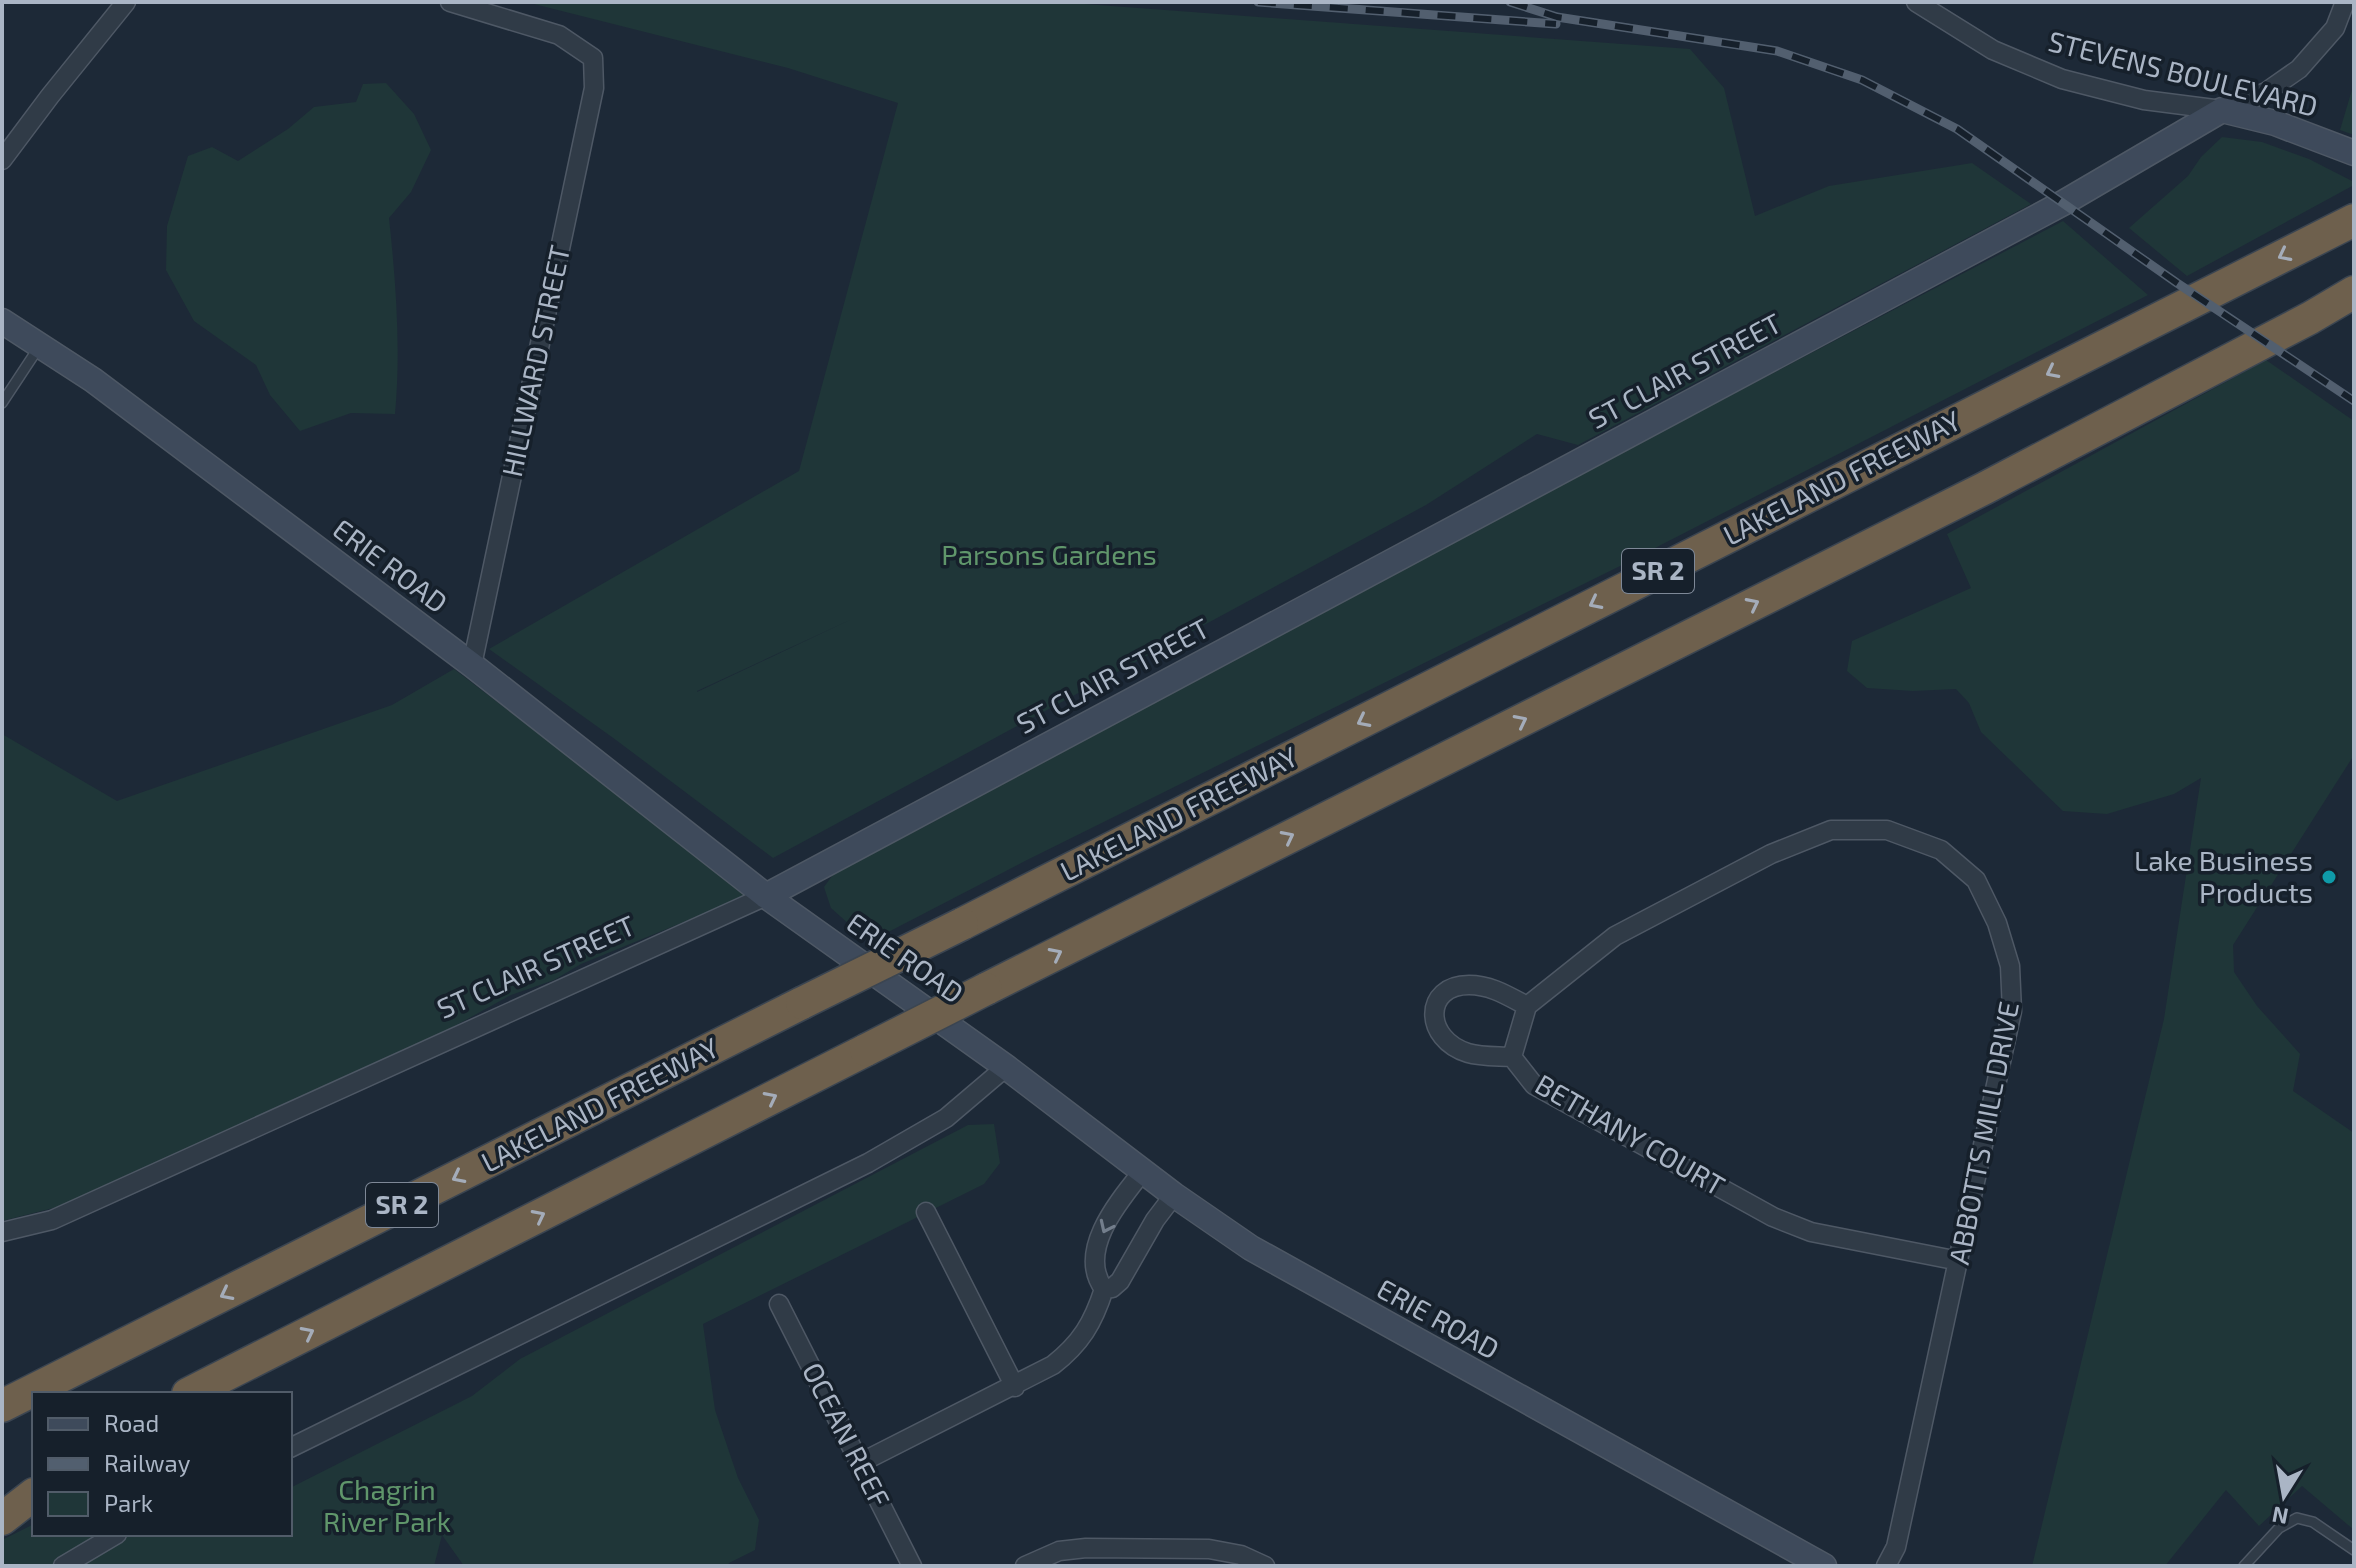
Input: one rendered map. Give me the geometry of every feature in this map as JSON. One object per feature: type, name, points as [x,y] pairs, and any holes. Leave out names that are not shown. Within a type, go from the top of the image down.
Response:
[{"type":"highway","name":"LAKELAND FREEWAY","points":[[2,1406],[2354,220]]},
{"type":"highway","name":"SR 2","points":[[192,1392],[1985,488],[2354,292]]},
{"type":"highway","points":[[2,1489],[32,1474]]},
{"type":"highway","points":[[2,1519],[32,1496]]},
{"type":"street","points":[[2,160],[126,2]]},
{"type":"street","name":"HILLWARD STREET","points":[[450,2],[559,35],[593,58],[594,88],[472,665]]},
{"type":"street","name":"STEVENS BOULEVARD","points":[[1916,2],[1993,50],[2062,79],[2144,100],[2222,110],[2275,123],[2354,153]]},
{"type":"street","points":[[2222,110],[2266,92],[2299,69],[2335,28],[2345,2]]},
{"type":"street","name":"ST CLAIR STREET","points":[[2,1232],[52,1220],[766,896],[2063,203],[2222,110]]},
{"type":"street","name":"ERIE ROAD","points":[[2,321],[105,390],[472,665],[766,896],[1006,1067],[1174,1195],[1251,1248],[1824,1566]]},
{"type":"street","name":"ABBOTTS MILL DRIVE","points":[[1527,1006],[1615,936],[1771,854],[1831,830],[1887,830],[1941,850],[1976,880],[1997,923],[2010,966],[2012,1011],[1896,1547],[1886,1566]]},
{"type":"street","name":"BETHANY COURT","points":[[1527,1006],[1492,988],[1454,987],[1439,998],[1433,1016],[1435,1028],[1450,1044],[1469,1054],[1512,1057],[1534,1085],[1773,1217],[1811,1232],[1959,1261]]},
{"type":"street","points":[[1512,1057],[1527,1006]]},
{"type":"street","points":[[292,1447],[868,1163],[946,1118],[1006,1067]]},
{"type":"street","points":[[1104,1289],[1094,1269],[1095,1254],[1105,1226],[1122,1197],[1143,1171]]},
{"type":"street","points":[[1104,1289],[1112,1288],[1120,1281],[1155,1220],[1174,1195]]},
{"type":"street","points":[[926,1212],[1015,1387]]},
{"type":"street","points":[[860,1463],[1015,1387],[1053,1365],[1077,1346],[1097,1313],[1104,1289]]},
{"type":"street","name":"OCEAN REEF","points":[[779,1304],[912,1566]]},
{"type":"street","points":[[63,1566],[114,1536]]},
{"type":"street","points":[[1025,1566],[1059,1551],[1086,1548],[1209,1549],[1241,1555],[1265,1566]]},
{"type":"lane","points":[[2,403],[41,345]]},
{"type":"lane","points":[[2244,1566],[2279,1528],[2297,1518],[2313,1522],[2354,1550]]},
{"type":"green space","name":"Parsons Gardens","points":[[526,2],[1058,2],[1690,49],[1724,88],[1755,216],[1829,186],[1972,163],[2031,204],[1578,445],[1537,434],[1426,505],[773,858],[489,649],[799,471],[898,103],[788,68]],"holes":[[[852,619],[697,692],[697,691]]]},
{"type":"green space","points":[[386,83],[414,114],[431,150],[411,192],[389,218],[397,316],[395,414],[351,413],[300,431],[270,395],[256,365],[194,321],[166,270],[167,226],[188,156],[212,147],[238,161],[288,129],[314,107],[356,102],[363,84]]},
{"type":"green space","points":[[2354,83],[2354,135],[2340,130]]},
{"type":"green space","points":[[2222,137],[2262,142],[2309,159],[2354,182],[2354,185],[2187,276],[2129,228],[2188,176],[2201,157]]},
{"type":"green space","points":[[2063,221],[2148,295],[1618,567],[1025,861],[869,942],[831,908],[824,887],[840,865],[920,829],[1493,520]]},
{"type":"green space","points":[[2266,360],[2354,421],[2354,755],[2233,945],[2234,972],[2257,1006],[2300,1054],[2293,1091],[2354,1133],[2354,1530],[2302,1486],[2259,1526],[2226,1490],[2165,1566],[2032,1566],[2164,1019],[2201,778],[2174,794],[2107,814],[2063,811],[1981,732],[1969,703],[1956,689],[1913,691],[1867,688],[1847,671],[1852,641],[1971,588],[1947,534]]},
{"type":"green space","points":[[454,669],[750,895],[581,964],[554,980],[511,995],[442,1033],[73,1203],[2,1221],[2,734],[117,801],[392,705]]},
{"type":"green space","name":"Chagrin River Park","points":[[994,1124],[1000,1163],[984,1184],[703,1324],[715,1410],[738,1478],[759,1520],[755,1550],[728,1566],[464,1566],[442,1535],[434,1566],[2,1566],[2,1540],[32,1525],[32,1536],[292,1536],[292,1487],[472,1396],[520,1359],[968,1125]]},
{"type":"railway","points":[[1258,2],[1556,24]]},
{"type":"railway","points":[[1510,2],[1557,17],[1777,51],[1862,80],[1957,129],[2177,283],[2354,401]]},
{"type":"place","name":"Lake Business Products","points":[[2329,877]]}]
